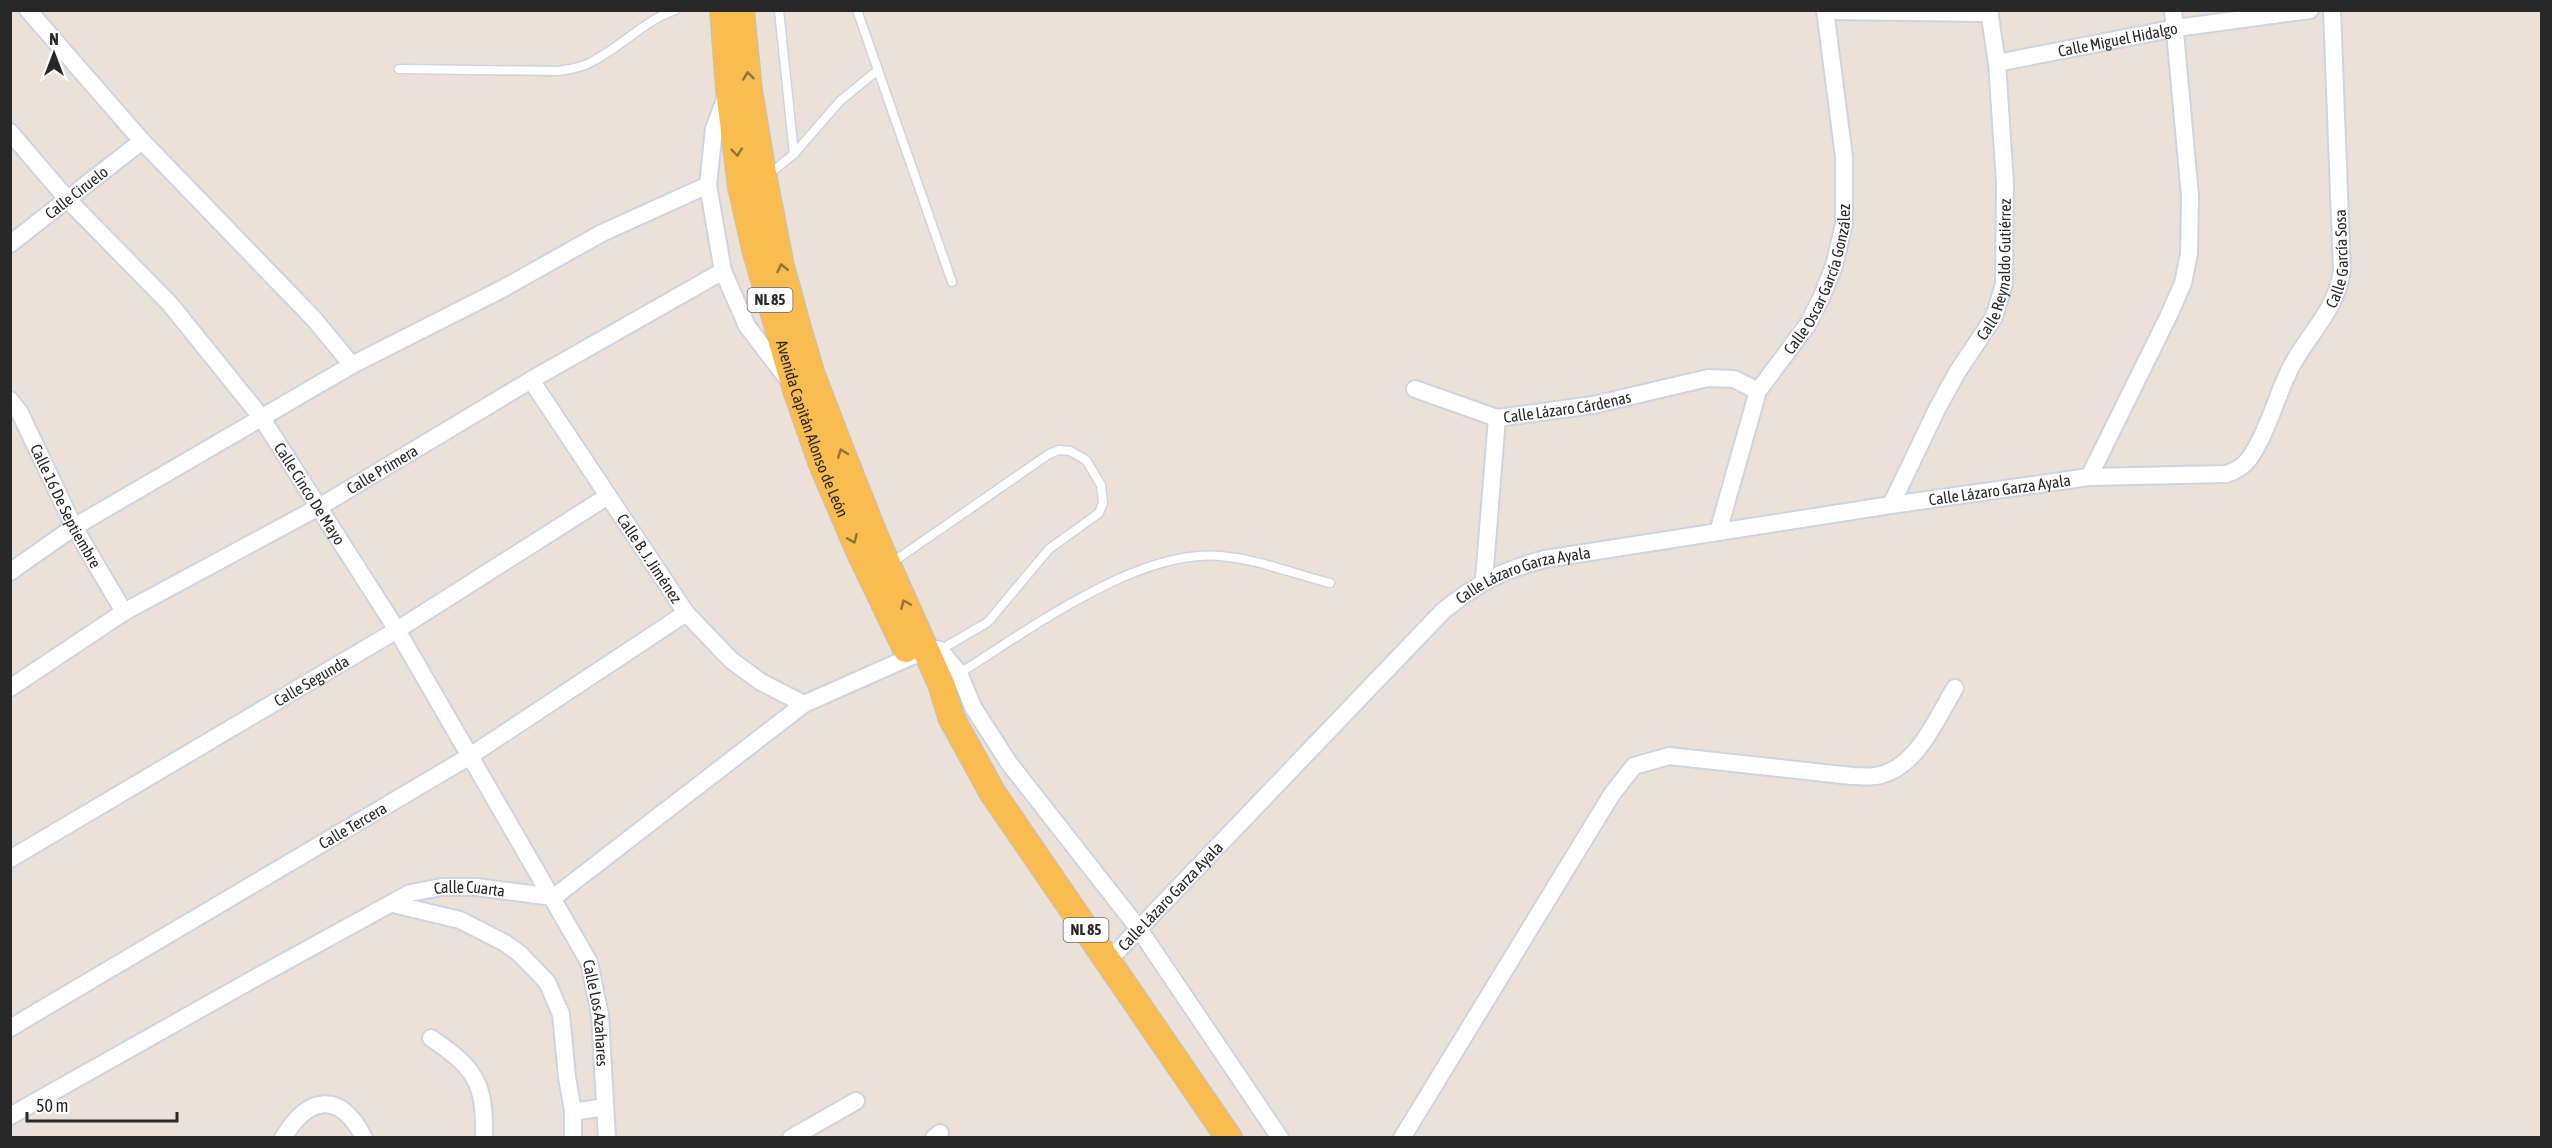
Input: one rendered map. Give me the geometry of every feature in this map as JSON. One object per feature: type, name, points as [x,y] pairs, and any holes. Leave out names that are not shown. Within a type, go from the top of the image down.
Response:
[{"type":"main road","name":"Avenida Capitán Alonso de León","points":[[723,10],[729,90],[752,183],[781,266],[812,375],[880,570]]},
{"type":"main road","name":"Avenida Capitán Alonso de León","points":[[741,10],[749,90],[755,249],[796,390],[820,462],[925,653],[945,681],[951,717]]},
{"type":"main road","name":"Avenida Capitán Alonso de León","points":[[925,653],[929,692],[951,717],[992,792],[1229,1137]]},
{"type":"street","points":[[28,10],[142,141],[314,319],[352,365]]},
{"type":"street","name":"Calle Lázaro Garza Ayala","points":[[2089,477],[2170,312],[2183,283],[2189,254],[2190,196],[2173,10]]},
{"type":"street","name":"Calle Miguel Hidalgo","points":[[1997,63],[2176,28],[2310,10]]},
{"type":"street","name":"Calle García Sosa","points":[[2226,474],[2243,466],[2250,458],[2291,366],[2332,306],[2340,284],[2342,271],[2332,10]]},
{"type":"street","points":[[1826,11],[1989,12]]},
{"type":"street","name":"Calle Oscar García González","points":[[1718,532],[1758,391],[1808,324],[1834,266],[1844,224],[1844,157],[1826,11]]},
{"type":"street","name":"Calle Reynaldo Gutiérrez","points":[[1891,505],[1938,407],[1958,371],[1994,317],[2001,300],[2004,284],[2005,183],[1997,63],[1989,12]]},
{"type":"street","points":[[729,90],[714,129],[708,185],[723,271],[747,326],[796,390]]},
{"type":"street","name":"Calle Cinco De Mayo","points":[[10,132],[68,200],[170,304],[261,417],[397,630],[554,897]]},
{"type":"street","name":"Calle Ciruelo","points":[[10,244],[142,141]]},
{"type":"street","points":[[10,572],[74,527],[352,365],[502,289],[602,232],[708,185]]},
{"type":"street","name":"Calle Primera","points":[[10,688],[124,612],[319,507],[531,380],[723,271]]},
{"type":"street","name":"Calle Lázaro Cárdenas","points":[[1484,580],[1497,418],[1593,405],[1708,378],[1734,379],[1758,391]]},
{"type":"street","name":"Calle B. J. Jiménez","points":[[531,380],[686,613],[731,660],[761,682],[804,704]]},
{"type":"street","points":[[1415,388],[1497,418]]},
{"type":"street","name":"Calle 16 De Septiembre","points":[[14,411],[74,527],[124,612]]},
{"type":"street","name":"Calle Lázaro Garza Ayala","points":[[1108,962],[1443,611],[1484,580],[1509,569],[1545,559],[1891,505],[2089,477],[2226,474]]},
{"type":"street","name":"Calle Segunda","points":[[10,859],[397,630],[609,496]]},
{"type":"street","name":"Calle Tercera","points":[[10,1028],[470,756],[686,613]]},
{"type":"street","points":[[554,897],[804,704],[925,653]]},
{"type":"street","points":[[945,681],[973,707],[1009,763],[1139,929],[1280,1137]]},
{"type":"street","points":[[1402,1137],[1612,794],[1634,766],[1669,756],[1852,776],[1876,776],[1896,768],[1911,758],[1955,688]]},
{"type":"street","name":"Calle Cuarta","points":[[10,1116],[248,982],[417,891],[442,887],[498,889],[554,897]]},
{"type":"street","name":"Calle Los Azahares","points":[[554,897],[590,962],[600,1015],[606,1137]]},
{"type":"street","points":[[393,904],[460,920],[505,943],[520,954],[548,982],[561,1014],[573,1112],[573,1137]]},
{"type":"street","points":[[431,1038],[469,1067],[477,1080],[483,1102],[484,1137]]},
{"type":"street","points":[[791,1137],[856,1101]]},
{"type":"street","points":[[283,1137],[301,1113],[314,1106],[325,1104],[342,1108],[359,1127],[364,1137]]},
{"type":"street","points":[[573,1112],[605,1107]]},
{"type":"lane","points":[[399,69],[558,71],[576,68],[594,61],[654,19],[675,10]]},
{"type":"lane","points":[[779,10],[794,154]]},
{"type":"lane","points":[[857,10],[952,282]]},
{"type":"lane","points":[[752,183],[794,154],[840,101],[878,70]]},
{"type":"lane","points":[[880,570],[1049,454],[1059,450],[1070,451],[1086,460],[1101,485],[1103,503],[1099,513],[1049,549],[988,622],[925,653]]},
{"type":"lane","points":[[945,681],[1098,588],[1162,562],[1190,556],[1219,556],[1250,560],[1330,583]]}]
